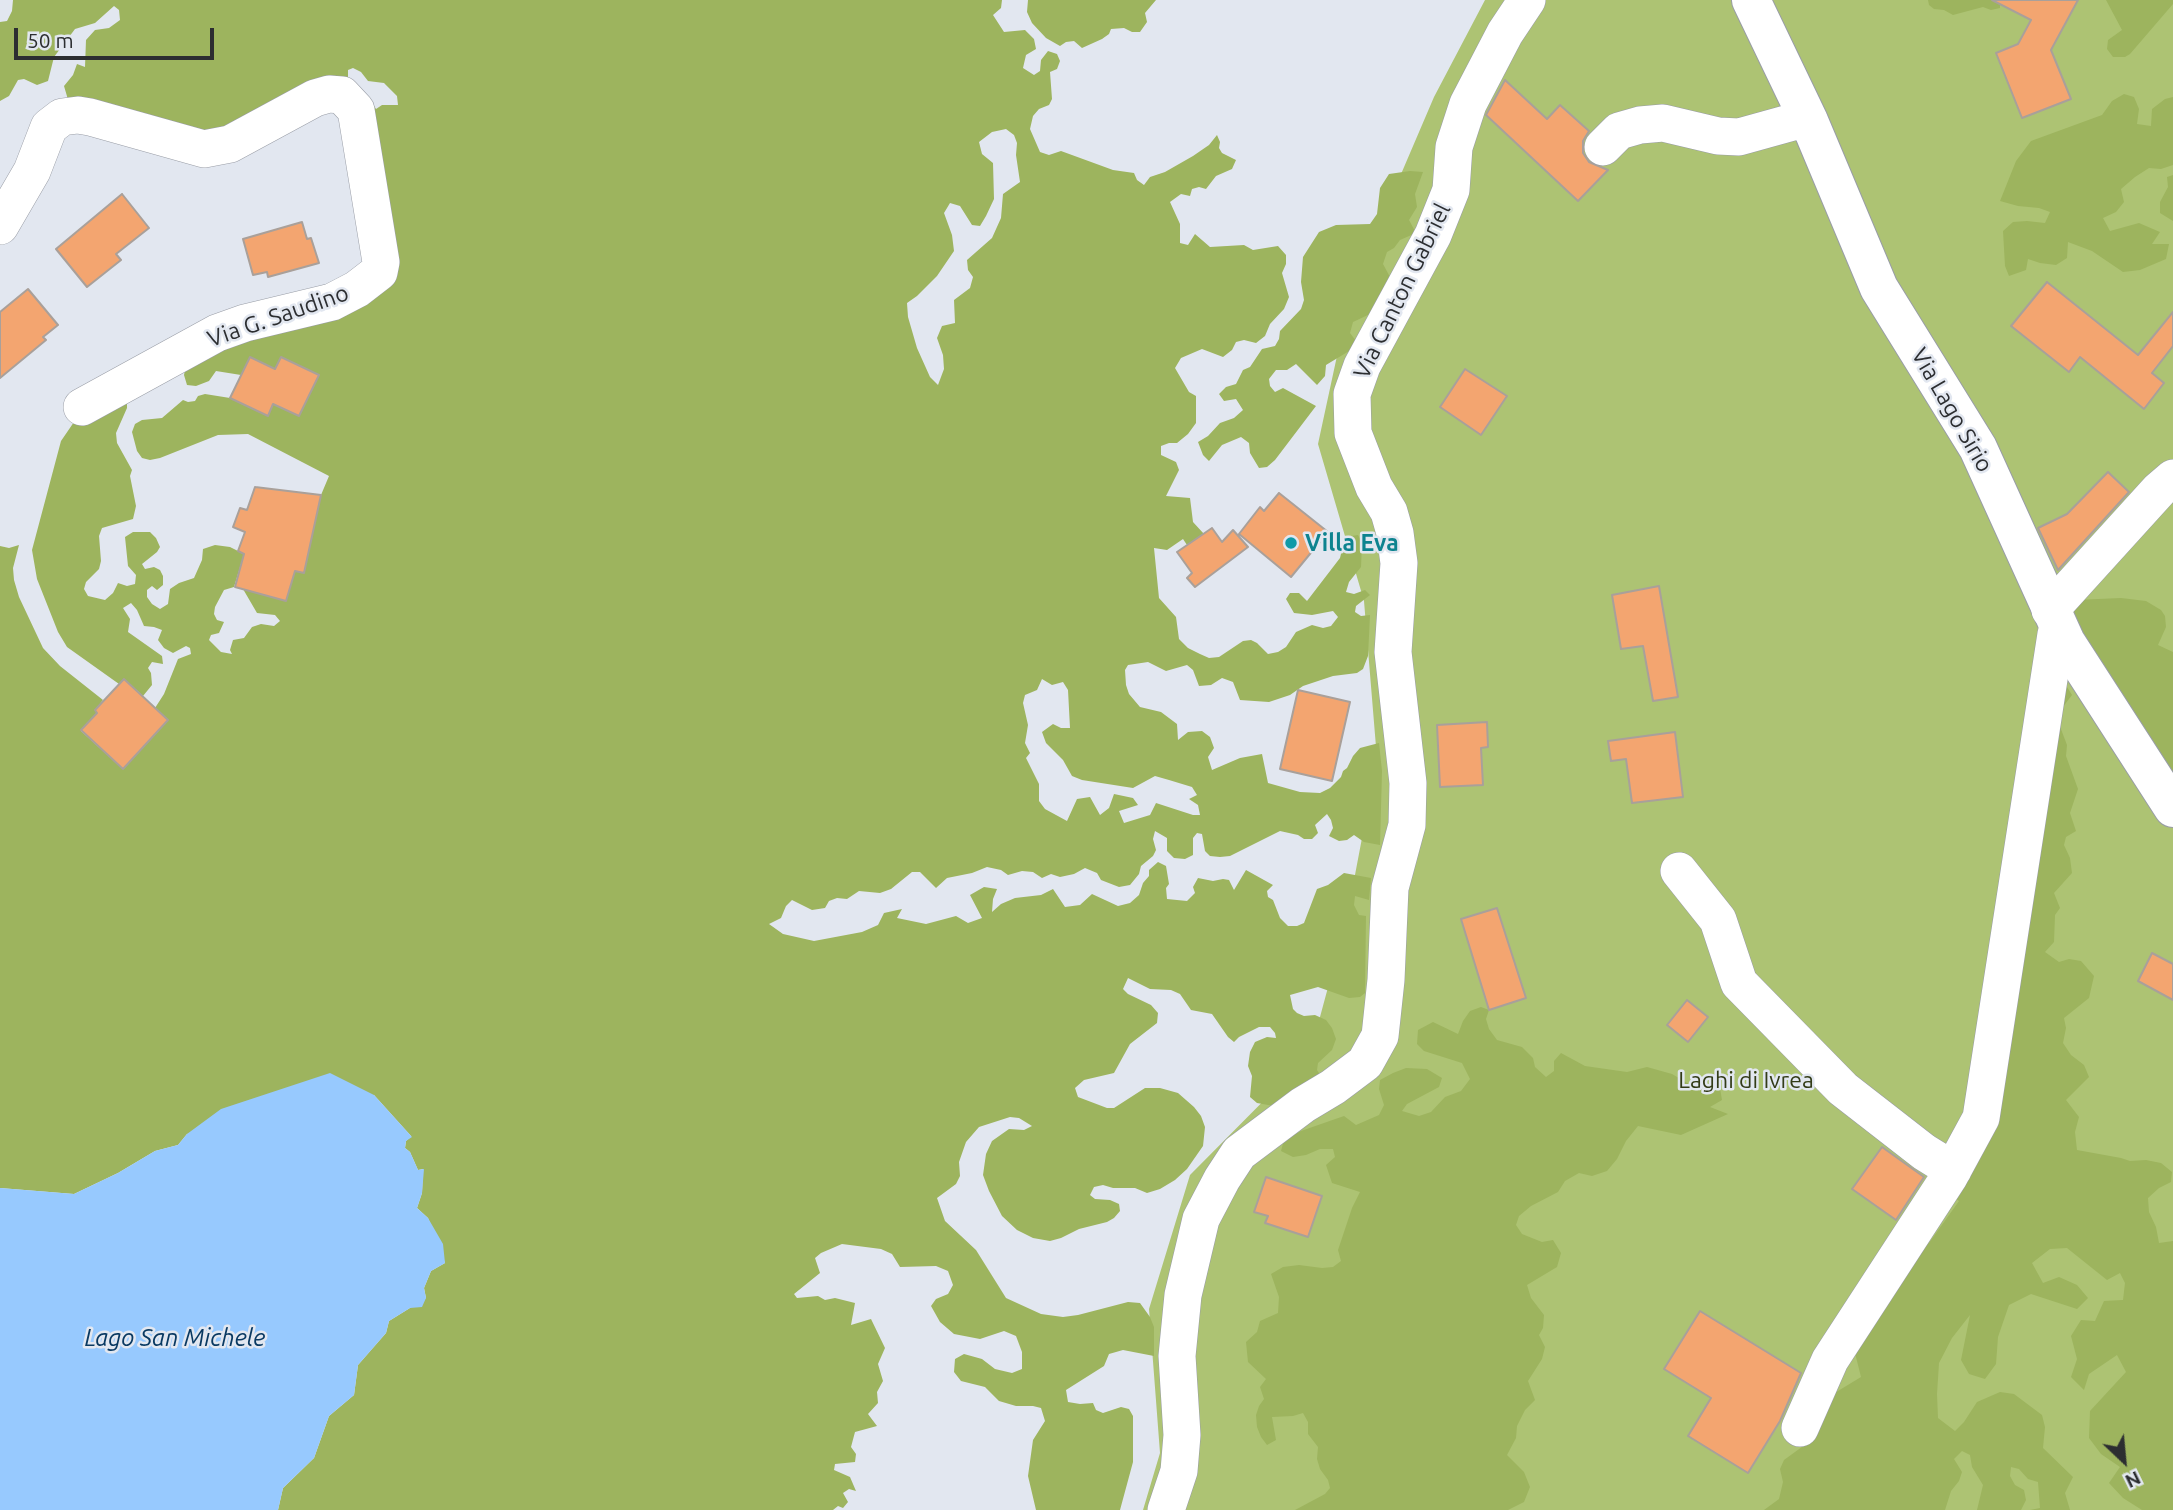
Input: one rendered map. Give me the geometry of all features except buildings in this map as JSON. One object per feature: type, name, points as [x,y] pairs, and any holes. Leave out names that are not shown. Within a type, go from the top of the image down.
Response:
[{"type":"main road","name":"Via Lago Sirio","points":[[1751,0],[1809,121],[1879,288],[1978,449],[2057,629],[2173,808]]},
{"type":"street","name":"Via Canton Gabriel","points":[[1166,1510],[1179,1471],[1182,1435],[1177,1356],[1183,1295],[1201,1219],[1239,1153],[1365,1063],[1381,1036],[1390,888],[1407,825],[1408,783],[1393,652],[1399,563],[1389,512],[1374,487],[1353,433],[1352,394],[1363,366],[1433,236],[1451,190],[1454,147],[1468,104],[1505,33],[1527,0]]},
{"type":"street","name":"Via G. Saudino","points":[[0,226],[33,171],[49,127],[62,117],[90,117],[204,149],[230,144],[329,94],[342,94],[356,110],[381,262],[379,272],[357,289],[331,302],[245,323],[217,333],[82,407]]},
{"type":"street","points":[[1603,147],[1619,131],[1640,125],[1663,123],[1718,136],[1739,137],[1793,122],[1809,121]]},
{"type":"street","points":[[1800,1428],[1830,1360],[1953,1170],[1981,1118],[2057,629],[2159,490],[2173,478]]},
{"type":"street","points":[[1679,871],[1718,920],[1739,983],[1843,1089],[1924,1152],[1953,1170]]},
{"type":"green space","points":[[13,0],[1002,0],[1001,8],[993,15],[1004,32],[1025,30],[1034,39],[1036,49],[1026,55],[1023,68],[1034,75],[1040,71],[1041,60],[1048,51],[1057,54],[1060,61],[1057,69],[1050,72],[1052,99],[1049,105],[1039,109],[1033,116],[1030,129],[1040,152],[1049,155],[1061,151],[1113,170],[1134,173],[1137,180],[1144,185],[1150,177],[1193,156],[1209,145],[1217,135],[1222,153],[1236,160],[1232,169],[1216,176],[1206,189],[1192,189],[1190,196],[1181,194],[1170,202],[1180,224],[1180,243],[1188,245],[1195,234],[1210,247],[1244,245],[1253,250],[1278,246],[1286,255],[1282,273],[1289,297],[1265,336],[1256,343],[1244,340],[1236,342],[1232,350],[1223,357],[1202,349],[1181,358],[1175,368],[1189,392],[1196,396],[1196,423],[1177,443],[1161,446],[1161,455],[1176,462],[1179,470],[1166,496],[1190,498],[1193,522],[1204,534],[1187,545],[1183,539],[1167,550],[1154,548],[1159,598],[1176,617],[1179,639],[1200,654],[1209,658],[1219,657],[1243,641],[1251,640],[1268,654],[1278,652],[1286,647],[1296,632],[1312,625],[1323,628],[1331,626],[1338,617],[1333,611],[1312,615],[1294,613],[1286,599],[1290,593],[1299,593],[1307,601],[1340,558],[1345,537],[1358,535],[1362,543],[1361,567],[1349,582],[1346,592],[1354,594],[1365,590],[1370,595],[1356,606],[1355,612],[1361,616],[1370,615],[1368,656],[1363,669],[1357,673],[1333,676],[1269,702],[1240,700],[1233,682],[1222,678],[1211,685],[1199,686],[1193,670],[1187,665],[1166,671],[1148,662],[1128,665],[1125,670],[1126,685],[1129,694],[1140,707],[1161,712],[1177,724],[1178,740],[1188,732],[1202,731],[1210,737],[1214,748],[1208,757],[1212,770],[1240,758],[1262,754],[1268,783],[1300,792],[1320,793],[1330,788],[1341,777],[1360,748],[1379,743],[1382,771],[1380,845],[1364,842],[1354,835],[1339,841],[1329,836],[1333,828],[1327,814],[1315,825],[1318,833],[1312,839],[1280,831],[1230,856],[1220,857],[1210,856],[1205,851],[1202,834],[1197,833],[1193,838],[1193,855],[1185,859],[1174,858],[1167,851],[1167,838],[1155,831],[1153,839],[1156,850],[1141,866],[1139,874],[1130,885],[1119,887],[1101,880],[1097,873],[1085,868],[1074,874],[1060,877],[1051,874],[1042,878],[1033,872],[1022,871],[1008,875],[1001,870],[987,867],[947,878],[936,888],[920,872],[912,872],[891,889],[880,893],[859,891],[847,899],[829,901],[825,908],[812,910],[792,900],[781,918],[769,924],[783,934],[814,941],[862,932],[878,925],[884,913],[902,909],[897,918],[926,924],[956,916],[968,923],[982,918],[970,895],[984,887],[997,889],[992,912],[1001,904],[1015,898],[1041,895],[1053,889],[1065,907],[1080,905],[1092,894],[1118,906],[1130,903],[1139,895],[1149,876],[1149,870],[1158,862],[1166,866],[1169,884],[1166,888],[1167,899],[1187,901],[1195,893],[1193,887],[1198,878],[1229,880],[1234,890],[1246,870],[1273,885],[1267,891],[1268,897],[1273,900],[1280,918],[1288,926],[1297,926],[1304,923],[1317,889],[1328,885],[1344,873],[1371,878],[1369,900],[1355,896],[1354,905],[1359,915],[1366,916],[1365,993],[1360,997],[1349,998],[1318,987],[1290,995],[1293,1009],[1297,1013],[1304,1016],[1315,1015],[1326,1020],[1332,1028],[1336,1039],[1332,1050],[1318,1063],[1317,1070],[1322,1078],[1274,1106],[1257,1103],[1250,1097],[1250,1052],[1255,1042],[1267,1037],[1276,1038],[1270,1027],[1259,1027],[1234,1042],[1212,1014],[1191,1010],[1180,994],[1171,990],[1150,989],[1128,978],[1123,989],[1151,1005],[1158,1013],[1157,1023],[1130,1044],[1114,1073],[1084,1080],[1075,1088],[1078,1097],[1107,1108],[1114,1108],[1145,1088],[1160,1088],[1178,1093],[1194,1107],[1205,1127],[1203,1146],[1187,1169],[1160,1189],[1147,1193],[1135,1188],[1103,1185],[1094,1187],[1090,1195],[1095,1199],[1119,1204],[1120,1211],[1114,1218],[1050,1241],[1033,1238],[1017,1230],[1002,1216],[983,1175],[986,1154],[992,1141],[1009,1129],[1024,1130],[1032,1126],[1019,1118],[1010,1117],[979,1127],[966,1142],[959,1162],[960,1176],[956,1184],[937,1198],[945,1221],[976,1250],[1006,1298],[1041,1314],[1063,1317],[1128,1302],[1140,1303],[1150,1317],[1154,1327],[1154,1356],[1123,1350],[1109,1354],[1104,1366],[1066,1390],[1068,1402],[1093,1403],[1096,1410],[1103,1413],[1121,1407],[1129,1409],[1133,1416],[1133,1462],[1120,1510],[1036,1510],[1028,1476],[1033,1440],[1045,1421],[1041,1408],[1016,1406],[999,1401],[985,1387],[961,1381],[954,1372],[955,1359],[964,1354],[982,1359],[995,1369],[1012,1373],[1022,1369],[1022,1352],[1016,1336],[1004,1331],[980,1339],[954,1334],[940,1322],[931,1306],[936,1299],[948,1294],[953,1285],[948,1271],[936,1266],[900,1267],[892,1254],[881,1249],[842,1244],[815,1258],[820,1273],[794,1294],[797,1298],[818,1296],[825,1300],[835,1298],[855,1303],[851,1325],[871,1319],[885,1348],[878,1364],[883,1381],[877,1392],[878,1403],[868,1414],[877,1426],[855,1432],[851,1447],[856,1454],[855,1462],[835,1464],[834,1470],[850,1477],[856,1491],[849,1489],[843,1493],[848,1502],[843,1508],[278,1510],[283,1488],[314,1458],[329,1416],[354,1395],[358,1365],[386,1333],[389,1321],[426,1298],[424,1288],[431,1271],[445,1263],[428,1218],[417,1208],[422,1193],[423,1169],[418,1170],[410,1152],[405,1148],[406,1141],[411,1136],[374,1095],[187,1134],[178,1145],[155,1151],[74,1194],[0,1188],[0,546],[9,548],[19,545],[13,568],[14,580],[43,648],[60,666],[103,700],[95,710],[97,713],[81,731],[123,769],[168,720],[155,708],[164,694],[178,659],[191,654],[190,648],[186,646],[173,653],[164,648],[158,640],[162,630],[144,626],[131,603],[123,608],[130,619],[128,632],[162,656],[163,664],[152,662],[148,668],[152,685],[143,696],[124,679],[119,684],[67,647],[58,632],[37,579],[32,550],[61,441],[74,422],[127,399],[127,408],[116,433],[117,443],[132,470],[130,476],[136,506],[133,519],[102,528],[99,536],[101,561],[99,569],[86,582],[84,589],[88,596],[105,600],[113,593],[118,583],[127,586],[135,584],[136,575],[128,566],[125,537],[133,532],[150,532],[160,547],[142,564],[145,569],[154,567],[160,570],[163,576],[163,585],[157,590],[152,586],[147,590],[147,597],[160,609],[168,604],[170,589],[194,578],[202,560],[203,549],[215,545],[230,547],[244,554],[234,587],[224,590],[215,607],[217,620],[224,622],[219,633],[211,635],[209,640],[221,652],[232,654],[230,650],[233,640],[244,638],[252,627],[261,624],[274,626],[280,621],[275,615],[257,613],[243,589],[286,601],[295,571],[304,572],[321,495],[329,476],[248,434],[218,435],[150,460],[142,458],[137,451],[132,432],[135,424],[142,420],[162,418],[183,400],[195,401],[198,396],[205,394],[230,398],[267,416],[273,404],[299,415],[318,375],[281,357],[275,369],[250,357],[241,375],[216,371],[209,381],[196,386],[187,385],[184,375],[186,366],[190,358],[380,286],[371,101],[376,109],[382,105],[398,105],[397,96],[384,83],[368,81],[361,72],[353,68],[348,70],[348,79],[226,138],[69,103],[64,86],[73,75],[77,64],[85,67],[86,40],[95,30],[109,28],[120,20],[119,10],[114,6],[95,23],[75,29],[54,57],[48,81],[37,85],[24,79],[18,80],[9,96],[0,101],[0,22],[7,21]],"holes":[[[1006,129],[1014,135],[1017,143],[1020,182],[1003,194],[1001,218],[992,238],[967,260],[968,270],[973,277],[970,288],[954,300],[955,323],[942,326],[937,338],[943,355],[944,369],[938,385],[930,377],[917,348],[907,303],[937,276],[954,251],[952,235],[944,213],[950,203],[960,206],[972,225],[980,226],[986,216],[994,199],[993,163],[982,154],[979,142],[992,132]],[[1042,679],[1052,685],[1063,682],[1068,690],[1070,728],[1053,724],[1042,732],[1046,743],[1063,760],[1072,776],[1133,788],[1155,776],[1192,787],[1197,795],[1189,799],[1198,805],[1200,815],[1156,803],[1150,815],[1124,823],[1119,811],[1138,805],[1133,798],[1114,794],[1109,808],[1100,815],[1090,797],[1077,799],[1067,821],[1045,809],[1039,801],[1039,784],[1026,758],[1030,753],[1025,743],[1028,725],[1023,703],[1025,695],[1037,690]]]},
{"type":"green space","points":[[1028,0],[1156,0],[1145,13],[1147,22],[1140,32],[1124,28],[1111,29],[1102,39],[1082,48],[1074,41],[1060,46],[1046,38],[1032,23],[1027,12]]},
{"type":"green space","name":"Laghi di Ivrea","points":[[1485,0],[2173,0],[2173,1510],[1143,1510],[1160,1453],[1149,1309],[1190,1175],[1310,1054],[1347,917],[1377,759],[1364,601],[1318,444],[1351,291],[1434,97]]},
{"type":"green space","points":[[1928,0],[2000,0],[2000,8],[1991,10],[1983,7],[1953,15],[1934,9]]},
{"type":"green space","points":[[2106,0],[2173,0],[2173,4],[2130,54],[2113,57],[2107,49],[2108,40],[2122,30]]},
{"type":"green space","points":[[2124,94],[2134,97],[2139,109],[2137,124],[2151,126],[2152,109],[2165,99],[2173,97],[2173,165],[2161,169],[2149,168],[2135,177],[2121,189],[2124,202],[2116,212],[2103,218],[2110,231],[2139,223],[2160,232],[2152,244],[2169,244],[2166,259],[2140,270],[2123,272],[2092,251],[2068,242],[2067,258],[2056,265],[2028,259],[2026,270],[2009,276],[2005,266],[2003,231],[2013,222],[2045,223],[2050,212],[2000,201],[2016,161],[2031,141],[2102,115],[2112,101]]},
{"type":"green space","points":[[1423,172],[1415,194],[1417,207],[1409,220],[1416,233],[1400,240],[1387,252],[1383,264],[1390,277],[1370,314],[1353,322],[1350,333],[1356,341],[1354,348],[1326,365],[1325,376],[1317,385],[1296,364],[1287,370],[1276,370],[1269,379],[1275,392],[1283,388],[1316,406],[1267,467],[1259,468],[1250,453],[1249,443],[1241,437],[1222,445],[1209,461],[1203,455],[1198,442],[1220,423],[1234,418],[1243,410],[1236,399],[1224,401],[1219,394],[1226,387],[1236,384],[1243,370],[1250,367],[1262,349],[1275,346],[1280,331],[1301,309],[1304,300],[1301,282],[1303,257],[1319,232],[1336,225],[1370,224],[1377,214],[1380,188],[1389,174]]},
{"type":"green space","points":[[2173,175],[2173,221],[2160,213],[2160,202],[2168,187],[2167,177]]},
{"type":"green space","points":[[2121,598],[2146,601],[2161,610],[2165,616],[2166,627],[2158,645],[2173,652],[2173,786],[2066,605],[2075,600]]},
{"type":"green space","points":[[2052,663],[2072,695],[2056,716],[2067,745],[2066,756],[2078,789],[2070,813],[2076,831],[2066,837],[2064,845],[2070,858],[2072,873],[2054,893],[2060,908],[2055,915],[2054,942],[2045,952],[2059,962],[2069,959],[2081,961],[2094,976],[2089,998],[2064,1018],[2066,1028],[2063,1043],[2071,1055],[2084,1065],[2089,1077],[2066,1100],[2079,1117],[2075,1132],[2077,1150],[2130,1161],[2161,1163],[2172,1172],[2171,1182],[2148,1198],[2149,1212],[2159,1243],[2173,1241],[2173,1510],[2142,1510],[2123,1498],[2109,1483],[2120,1467],[2101,1454],[2089,1438],[2090,1411],[2126,1372],[2117,1355],[2089,1374],[2084,1390],[2071,1377],[2077,1359],[2071,1336],[2081,1320],[2095,1321],[2104,1301],[2123,1300],[2125,1283],[2120,1273],[2107,1280],[2067,1248],[2050,1249],[2032,1263],[2043,1283],[2059,1277],[2077,1285],[2088,1298],[2077,1309],[2031,1294],[2009,1305],[1998,1337],[1996,1364],[1985,1379],[1969,1374],[1961,1360],[1970,1315],[1952,1338],[1939,1363],[1937,1394],[1938,1418],[1955,1431],[1977,1402],[2000,1392],[2014,1394],[2042,1415],[2045,1427],[2043,1448],[2073,1477],[2065,1493],[2070,1510],[2030,1510],[2040,1508],[2038,1482],[2028,1479],[2019,1469],[2011,1467],[2010,1476],[2015,1485],[2024,1490],[2026,1500],[2021,1510],[1977,1510],[1983,1485],[1972,1467],[1970,1455],[1962,1451],[1954,1459],[1962,1472],[1951,1491],[1945,1510],[1764,1510],[1779,1499],[1783,1482],[1780,1469],[1784,1460],[1806,1444],[1833,1394],[1861,1377],[1854,1349],[1916,1248],[1929,1243],[1959,1201],[1949,1194]]},
{"type":"green space","points":[[1481,1007],[1489,1010],[1486,1019],[1497,1040],[1522,1047],[1533,1058],[1535,1067],[1546,1077],[1554,1071],[1554,1061],[1561,1053],[1585,1066],[1627,1072],[1647,1067],[1672,1074],[1689,1084],[1720,1088],[1722,1100],[1710,1107],[1728,1114],[1681,1135],[1638,1126],[1607,1171],[1592,1176],[1579,1173],[1565,1181],[1558,1192],[1531,1206],[1519,1216],[1516,1225],[1522,1234],[1542,1242],[1553,1240],[1561,1253],[1557,1267],[1527,1285],[1531,1298],[1544,1315],[1543,1328],[1539,1335],[1545,1347],[1542,1359],[1528,1381],[1535,1400],[1525,1410],[1507,1455],[1524,1472],[1530,1487],[1524,1502],[1508,1510],[1295,1510],[1325,1494],[1330,1488],[1328,1480],[1320,1469],[1318,1447],[1308,1434],[1308,1422],[1303,1413],[1272,1417],[1276,1440],[1267,1445],[1261,1437],[1256,1415],[1264,1399],[1260,1387],[1266,1379],[1248,1362],[1246,1342],[1257,1332],[1260,1321],[1278,1313],[1279,1297],[1271,1274],[1283,1267],[1333,1267],[1341,1261],[1338,1250],[1360,1192],[1332,1183],[1326,1165],[1335,1157],[1333,1149],[1320,1149],[1293,1157],[1281,1151],[1284,1140],[1344,1116],[1356,1125],[1379,1115],[1384,1105],[1379,1089],[1380,1080],[1406,1068],[1427,1069],[1442,1078],[1439,1087],[1407,1104],[1402,1111],[1419,1116],[1431,1112],[1445,1097],[1461,1091],[1470,1079],[1462,1063],[1424,1051],[1417,1044],[1418,1030],[1433,1022],[1458,1034],[1470,1011]]},
{"type":"water","name":"Lago San Michele","points":[[330,1073],[374,1095],[412,1137],[406,1141],[405,1148],[410,1152],[418,1170],[424,1169],[422,1193],[417,1208],[428,1218],[443,1244],[445,1263],[431,1271],[424,1288],[426,1298],[422,1307],[410,1308],[389,1321],[386,1333],[358,1365],[354,1395],[329,1416],[314,1458],[283,1488],[278,1510],[0,1510],[0,1188],[74,1194],[155,1151],[178,1145],[187,1134],[221,1109]]},
{"type":"place","name":"Villa Eva","points":[[1291,543]]}]
